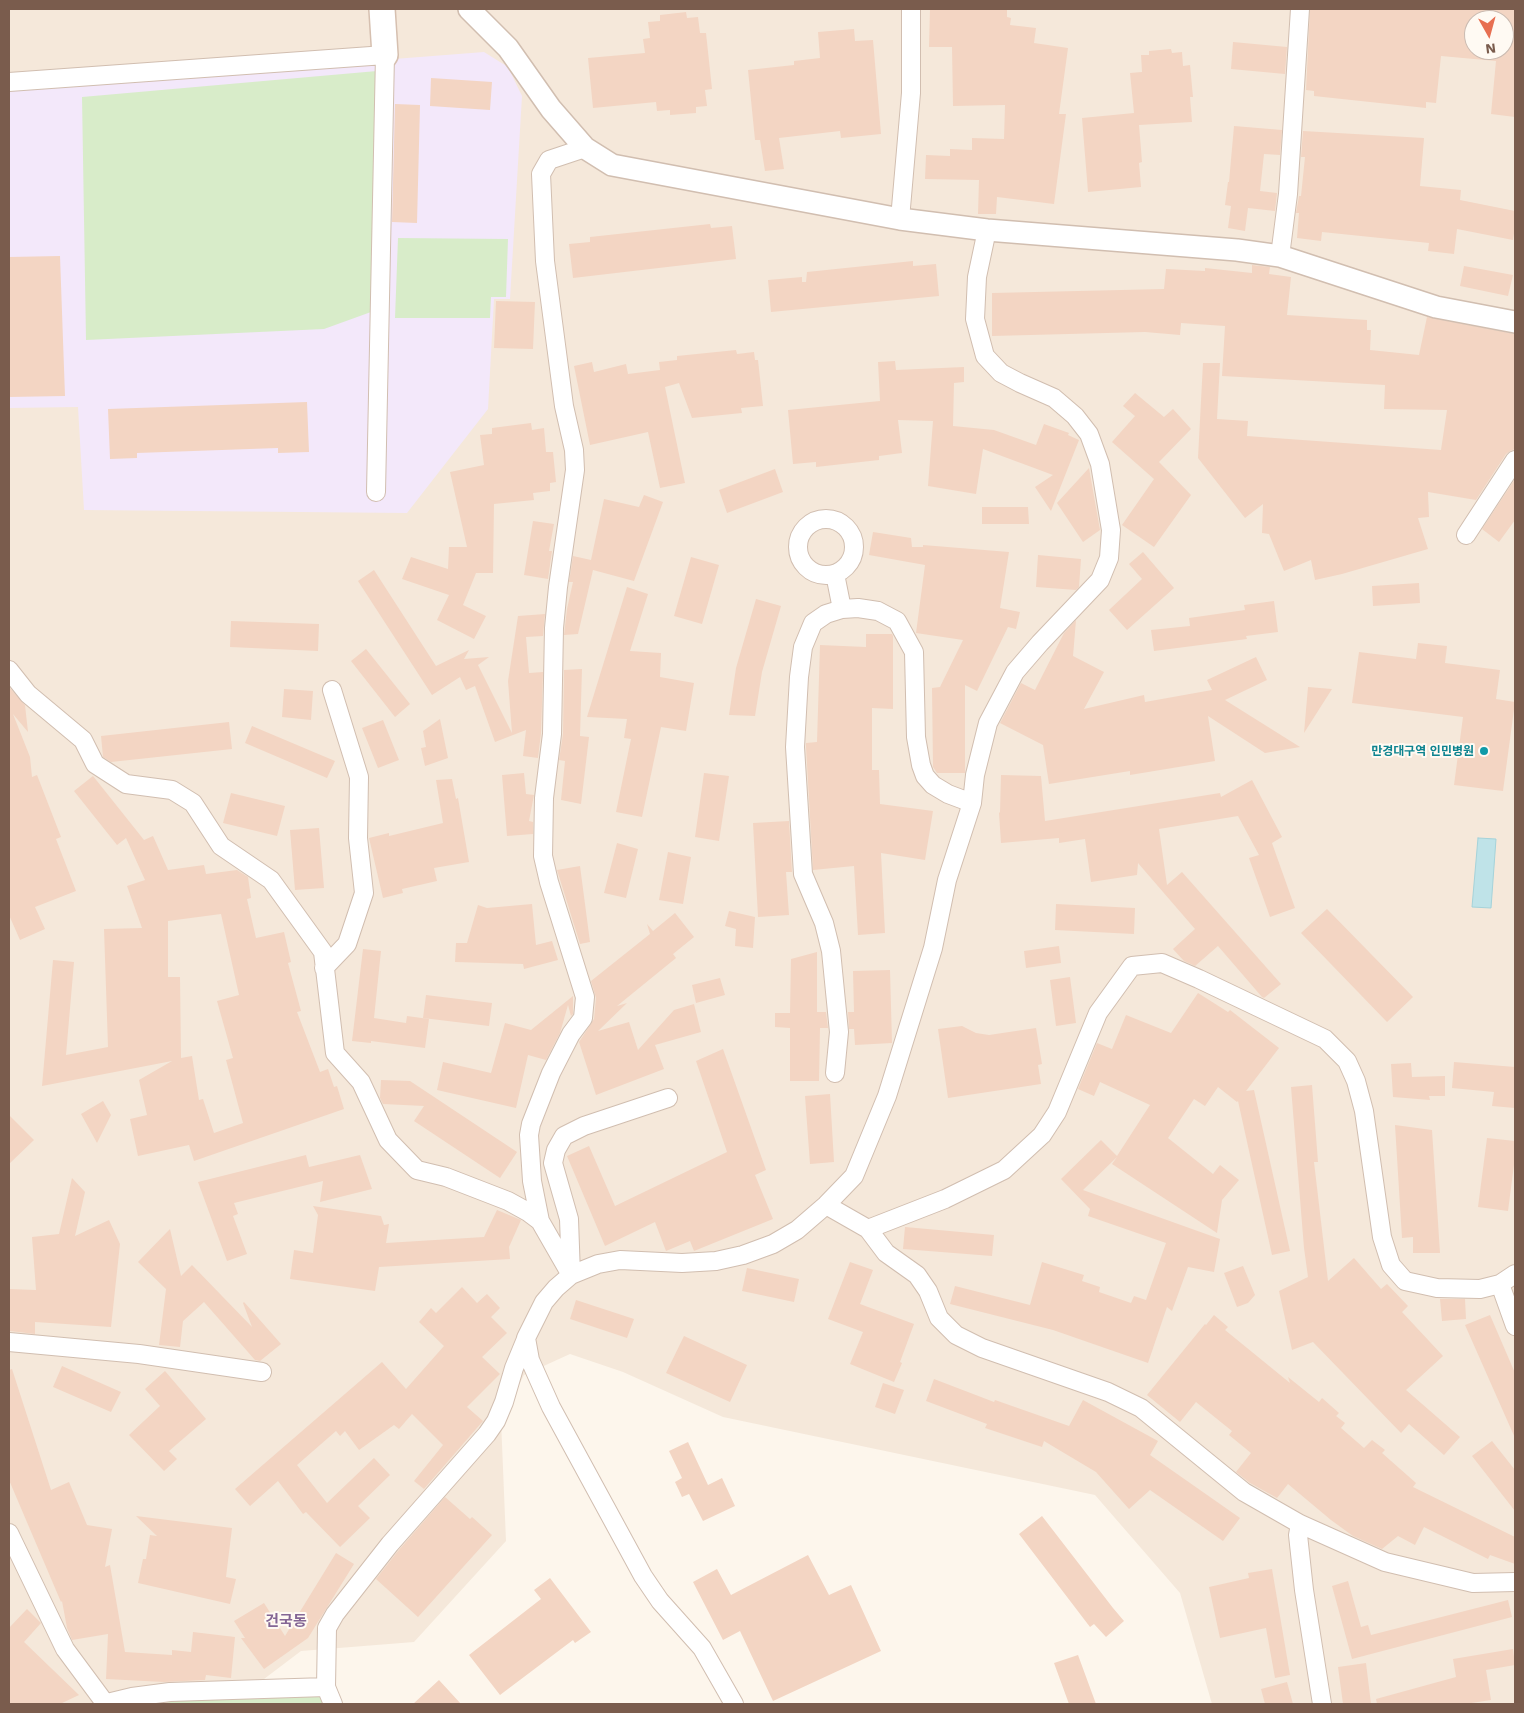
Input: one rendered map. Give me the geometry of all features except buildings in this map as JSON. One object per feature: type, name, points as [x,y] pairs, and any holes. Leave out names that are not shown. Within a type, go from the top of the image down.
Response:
[{"type":"main road","points":[[382,9],[385,55]]},
{"type":"street","points":[[469,9],[508,48],[551,109],[585,148],[612,165],[900,218],[986,230],[1237,250],[1280,256],[1436,307],[1515,322]]},
{"type":"street","points":[[900,218],[911,94],[911,9]]},
{"type":"street","points":[[1280,256],[1288,194],[1300,9]]},
{"type":"street","points":[[9,82],[385,55],[376,492]]},
{"type":"street","points":[[571,1275],[540,1221],[532,1181],[529,1135],[551,1073],[583,1018],[585,998],[549,882],[543,856],[544,798],[552,734],[554,628],[575,470],[574,450],[564,406],[545,261],[541,174],[549,160],[585,148]]},
{"type":"street","points":[[333,1704],[326,1687],[327,1628],[335,1614],[390,1544],[487,1434],[496,1421],[526,1338],[544,1302],[556,1288],[571,1275],[598,1264],[620,1260],[716,1261],[743,1255],[773,1244],[797,1230],[826,1205],[854,1176],[887,1096],[934,948],[947,880],[972,803],[975,775],[988,722],[1015,672],[1100,580],[1109,558],[1111,530],[1100,464],[1089,434],[1075,416],[1054,398],[1001,373],[985,356],[975,319],[978,277],[986,230]]},
{"type":"street","points":[[1466,535],[1515,460]]},
{"type":"street","points":[[835,574],[842,609]]},
{"type":"street","points":[[835,1073],[839,1032],[831,951],[824,923],[803,874],[795,746],[798,676],[803,647],[813,623],[826,614],[842,609],[858,608],[878,611],[897,621],[914,652],[916,736],[925,776],[933,785],[948,794],[972,803]]},
{"type":"street","points":[[9,670],[28,694],[83,740],[95,764],[126,784],[172,790],[193,802],[221,846],[271,880],[323,952],[335,1053],[361,1082],[388,1140],[417,1170],[446,1177],[508,1201],[540,1221]]},
{"type":"street","points":[[324,968],[347,944],[364,893],[358,838],[358,777],[332,690]]},
{"type":"street","points":[[868,1229],[945,1199],[987,1180],[1004,1170],[1027,1150],[1042,1135],[1057,1112],[1098,1013],[1132,966],[1162,963],[1200,979],[1325,1039],[1347,1061],[1356,1081],[1364,1111],[1382,1237],[1390,1265],[1405,1280],[1437,1288],[1480,1289],[1500,1284],[1515,1274]]},
{"type":"street","points":[[571,1275],[569,1219],[553,1163],[560,1143],[564,1136],[584,1126],[668,1098]]},
{"type":"street","points":[[826,1205],[868,1229],[886,1252],[917,1276],[928,1291],[939,1318],[956,1335],[982,1348],[1108,1392],[1141,1408],[1244,1492],[1300,1524],[1385,1562],[1474,1583],[1515,1582]]},
{"type":"street","points":[[1500,1284],[1515,1326]]},
{"type":"street","points":[[526,1338],[530,1360],[551,1407],[638,1568],[660,1601],[702,1648],[734,1704]]},
{"type":"street","points":[[9,1342],[139,1354],[262,1372]]},
{"type":"street","points":[[1300,1524],[1298,1535],[1304,1590],[1322,1704]]},
{"type":"street","points":[[9,1533],[65,1649],[104,1703],[170,1692],[326,1687]]},
{"type":"shaded area","points":[[9,9],[1515,9],[1515,1704],[1212,1704],[1180,1593],[1095,1495],[723,1417],[623,1372],[570,1354],[524,1375],[501,1420],[506,1541],[414,1642],[301,1651],[231,1704],[9,1704]]},
{"type":"shaded area","points":[[484,52],[508,67],[522,96],[510,299],[494,299],[488,409],[407,513],[84,510],[78,407],[9,408],[9,89]]},
{"type":"green space","points":[[377,71],[371,312],[324,329],[86,340],[82,97]]},
{"type":"green space","points":[[398,238],[508,239],[506,297],[491,297],[490,318],[395,318]]},
{"type":"green space","points":[[325,1695],[328,1704],[159,1704],[177,1701]]},
{"type":"water","points":[[1478,838],[1496,839],[1491,908],[1472,907]]},
{"type":"place","name":"만경대구역 인민병원","points":[[1484,751]]},
{"type":"district","name":"건국동","points":[[286,1622]]}]
